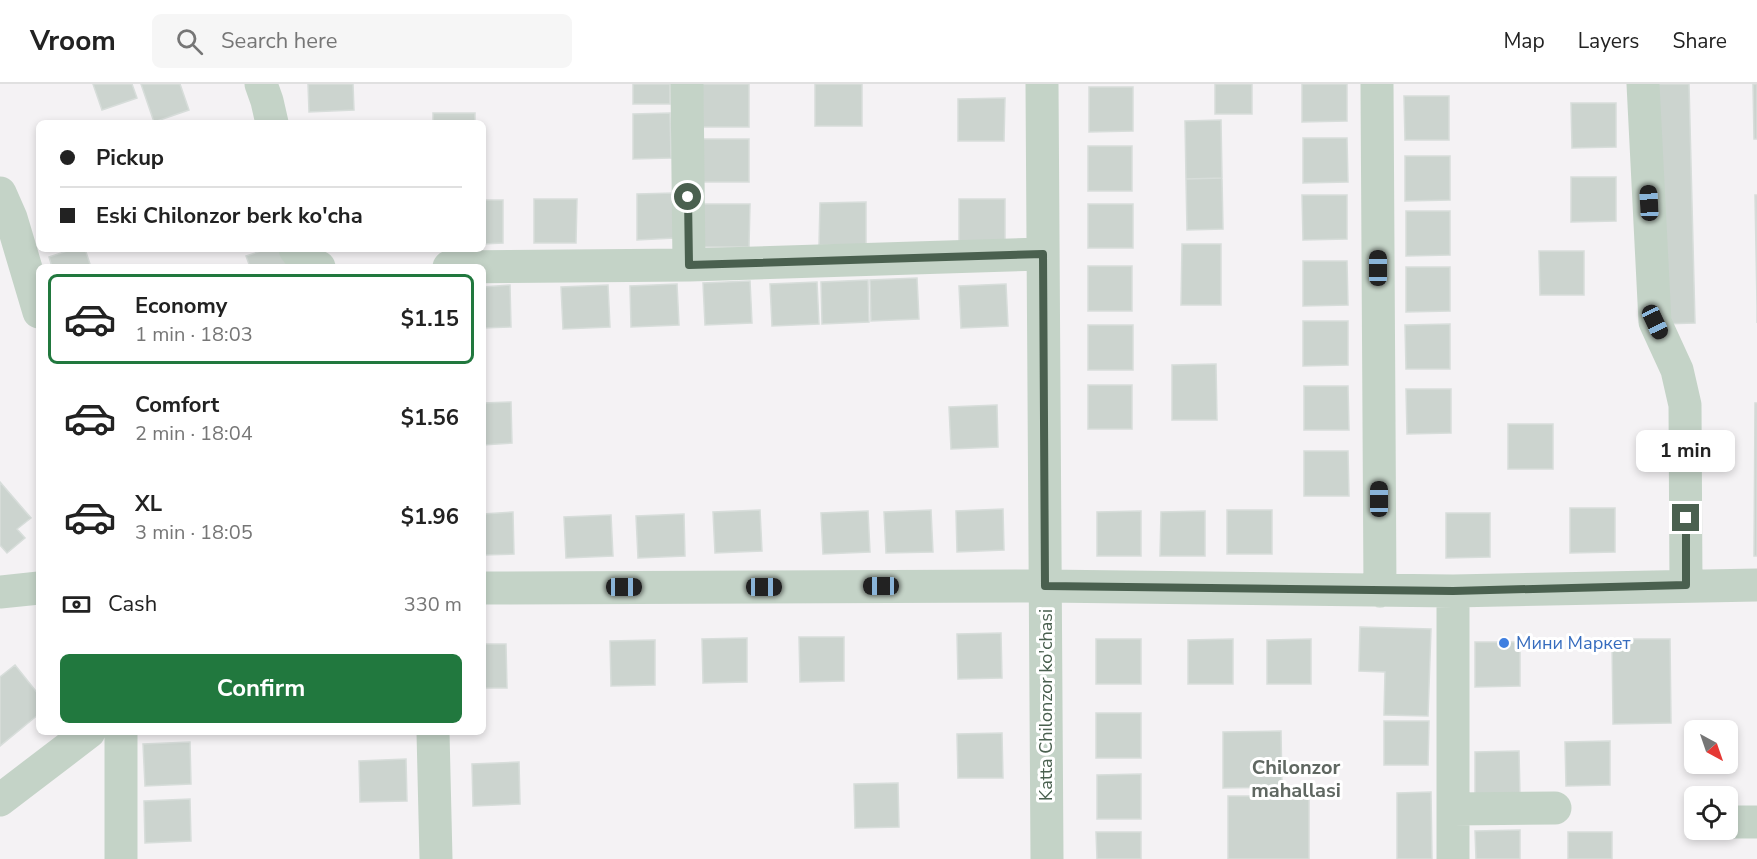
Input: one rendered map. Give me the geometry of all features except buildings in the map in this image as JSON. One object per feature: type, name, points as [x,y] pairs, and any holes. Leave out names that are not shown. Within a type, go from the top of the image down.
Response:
[{"type":"street","points":[[687,84],[689,265]]},
{"type":"street","name":"Katta Chilonzor ko'chasi","points":[[1042,84],[1047,859]]},
{"type":"street","points":[[1377,84],[1380,591]]},
{"type":"street","points":[[1643,84],[1655,322],[1677,370],[1686,405],[1686,585]]},
{"type":"street","points":[[4,212],[36,303]]},
{"type":"street","points":[[297,252],[304,261],[312,264]]},
{"type":"street","points":[[486,267],[689,265],[1043,254]]},
{"type":"street","points":[[486,588],[1045,586],[1453,591],[1757,585]]},
{"type":"street","points":[[0,592],[36,588]]},
{"type":"street","points":[[1453,591],[1453,859]]},
{"type":"street","points":[[0,800],[84,735]]},
{"type":"street","points":[[121,735],[121,859]]},
{"type":"street","points":[[433,735],[436,859]]},
{"type":"street","points":[[1453,809],[1555,808]]},
{"type":"place","name":"Мини Маркет","points":[[1504,643]]},
{"type":"district","name":"Chilonzor mahallasi","points":[[1296,778]]},
{"type":"route","points":[[688,197],[689,265],[1043,254],[1045,586],[1453,591],[1686,585],[1686,518]]}]
